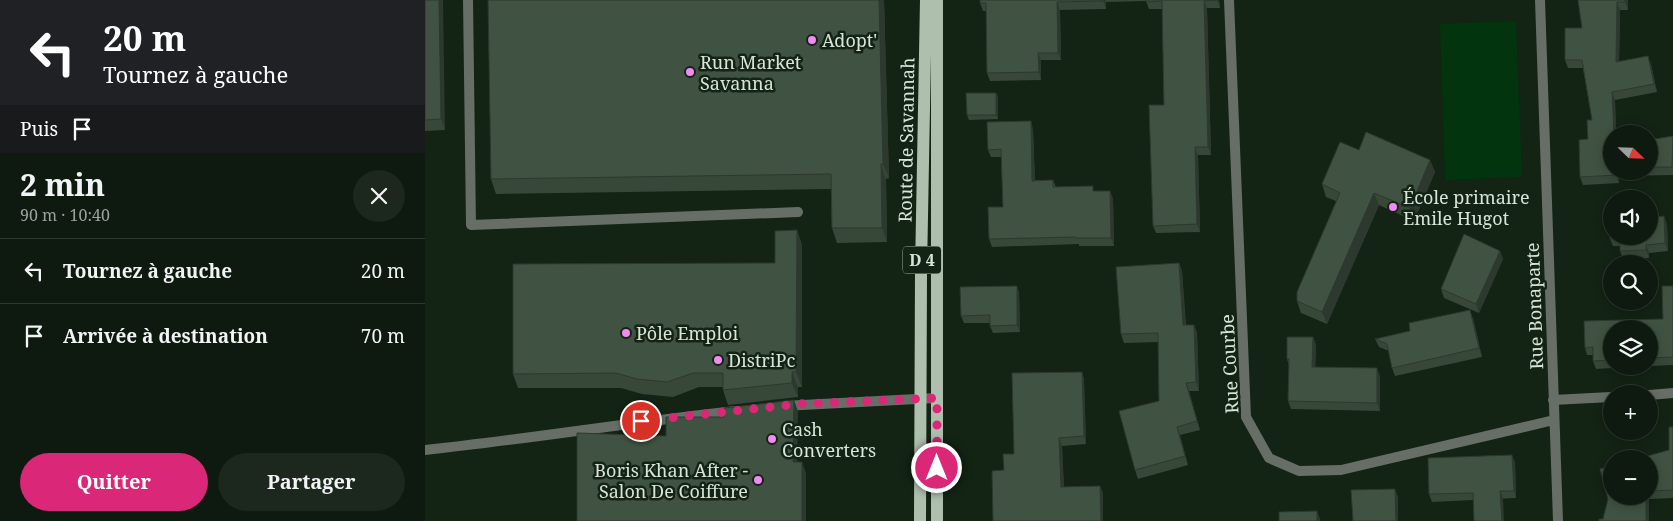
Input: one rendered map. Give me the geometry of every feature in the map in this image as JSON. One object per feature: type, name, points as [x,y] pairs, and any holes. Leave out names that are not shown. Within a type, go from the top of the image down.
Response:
[{"type":"main road","name":"Route de Savannah","points":[[920,521],[926,0]]},
{"type":"main road","name":"Route de Savannah","points":[[937,0],[937,521]]},
{"type":"street","points":[[468,0],[471,225],[798,212]]},
{"type":"street","name":"Rue Courbe","points":[[1229,0],[1246,417],[1269,458],[1299,471],[1341,470],[1554,420]]},
{"type":"street","name":"Rue Bonaparte","points":[[1540,0],[1558,521]]},
{"type":"street","points":[[1658,394],[1673,393]]},
{"type":"street","points":[[1553,400],[1603,397]]},
{"type":"street","points":[[769,407],[937,398]]},
{"type":"street","points":[[425,450],[535,437],[641,421],[749,409]]},
{"type":"green space","points":[[1516,21],[1522,177],[1445,180],[1440,24]]},
{"type":"building","points":[[425,0],[439,0],[441,119],[425,120]]},
{"type":"building","name":"Run Market Savanna","points":[[488,0],[879,0],[883,164],[881,164],[882,228],[832,228],[831,174],[491,179]]},
{"type":"building","points":[[980,0],[1103,1],[1057,2],[1058,53],[1038,53],[1039,72],[987,73],[986,3],[980,3]]},
{"type":"building","points":[[1146,0],[1217,0],[1204,1],[1208,147],[1195,147],[1197,224],[1153,226],[1149,105],[1164,105],[1162,1],[1146,2]]},
{"type":"building","points":[[1578,0],[1625,0],[1625,2],[1617,2],[1616,62],[1648,56],[1654,84],[1612,92],[1614,125],[1603,125],[1603,176],[1580,177],[1579,140],[1588,139],[1587,120],[1592,120],[1582,60],[1565,60],[1565,28],[1582,28]]},
{"type":"building","points":[[966,93],[996,93],[996,115],[967,115]]},
{"type":"building","points":[[1031,121],[1032,181],[1053,180],[1053,187],[1093,186],[1093,191],[1110,191],[1111,238],[989,239],[988,207],[1003,207],[1001,149],[988,150],[987,122]]},
{"type":"building","points":[[1366,132],[1430,160],[1410,208],[1374,193],[1322,312],[1297,301],[1297,292],[1340,193],[1322,184],[1340,142],[1359,150]]},
{"type":"building","points":[[1673,136],[1672,167],[1658,167],[1658,138]]},
{"type":"building","points":[[1664,216],[1665,243],[1658,244],[1658,217]]},
{"type":"building","points":[[797,230],[796,372],[792,372],[792,383],[723,390],[723,373],[693,373],[667,382],[637,379],[616,373],[513,374],[513,264],[775,263],[775,231]]},
{"type":"building","points":[[1464,234],[1500,251],[1476,304],[1441,289]]},
{"type":"building","points":[[1620,245],[1646,245],[1646,250],[1620,251]]},
{"type":"building","points":[[1179,263],[1183,325],[1194,325],[1196,382],[1186,383],[1197,421],[1177,427],[1185,456],[1135,470],[1119,411],[1159,401],[1158,333],[1121,334],[1116,267]]},
{"type":"building","points":[[1017,286],[1017,325],[990,326],[990,315],[961,316],[960,287]]},
{"type":"building","points":[[1662,286],[1673,286],[1673,357],[1658,358],[1658,320],[1624,320],[1663,319]]},
{"type":"building","points":[[1470,310],[1479,348],[1392,368],[1387,344],[1375,339],[1410,331],[1409,323]]},
{"type":"building","points":[[1584,321],[1603,321],[1603,360],[1593,361],[1593,347],[1585,348]]},
{"type":"building","points":[[1287,337],[1313,337],[1312,367],[1377,368],[1377,403],[1288,401],[1289,359],[1287,359]]},
{"type":"building","points":[[1082,372],[1084,436],[1059,438],[1061,487],[1100,486],[1101,521],[993,521],[992,471],[1004,470],[1003,454],[1014,454],[1012,373]]},
{"type":"building","points":[[794,400],[793,462],[802,462],[802,521],[577,521],[577,433],[666,436],[666,417],[724,417],[724,408]]},
{"type":"building","points":[[1669,427],[1673,427],[1673,490],[1658,491],[1658,453],[1669,450]]},
{"type":"building","points":[[1512,455],[1514,491],[1500,491],[1502,521],[1474,521],[1473,493],[1429,494],[1428,458]]},
{"type":"building","points":[[1603,468],[1603,480],[1600,469]]},
{"type":"building","points":[[1395,489],[1396,521],[1353,521],[1351,490]]},
{"type":"building","points":[[1606,505],[1646,505],[1646,521],[1599,521],[1599,519],[1603,519]]},
{"type":"building","points":[[1317,511],[1317,521],[1279,521],[1279,512]]},
{"type":"place","name":"Adopt'","points":[[812,40]]},
{"type":"place","name":"Run Market Savanna","points":[[690,72]]},
{"type":"place","name":"École primaire Emile Hugot","points":[[1393,207]]},
{"type":"place","name":"Pôle Emploi","points":[[626,333]]},
{"type":"place","name":"DistriPc","points":[[718,360]]},
{"type":"place","name":"Cash Converters","points":[[772,439]]},
{"type":"place","name":"Boris Khan After - Salon De Coiffure","points":[[758,480]]},
{"type":"route","points":[[641,421],[799,404],[937,398],[937,468]]}]
